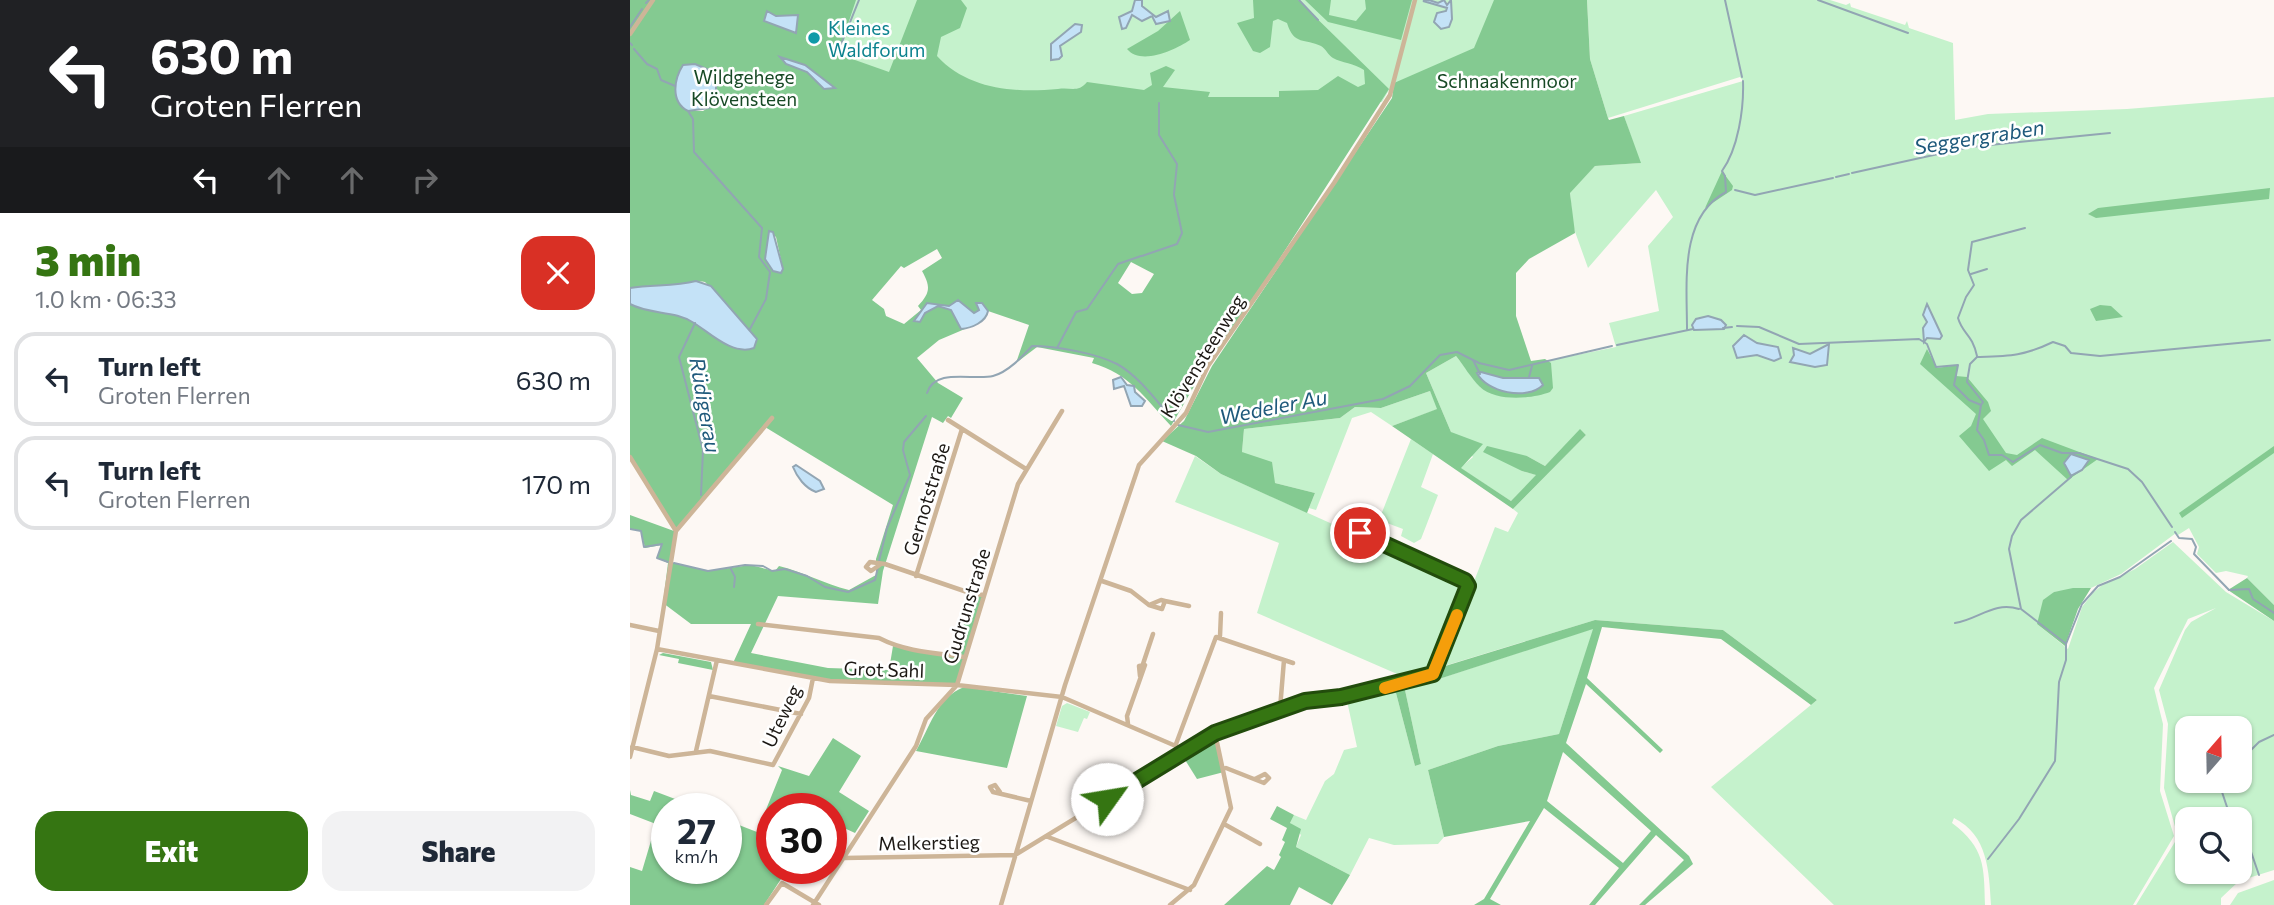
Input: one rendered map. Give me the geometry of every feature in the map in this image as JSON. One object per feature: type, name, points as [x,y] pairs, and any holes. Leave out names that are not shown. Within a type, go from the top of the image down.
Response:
[{"type":"street","points":[[630,34],[653,0]]},
{"type":"street","name":"Klövensteenweg","points":[[1001,905],[1062,697],[1139,465],[1180,421],[1208,366],[1334,183],[1390,94],[1415,0]]},
{"type":"street","name":"Gudrunstraße","points":[[847,853],[916,746],[926,719],[957,685],[1016,491],[1026,469],[1062,411]]},
{"type":"street","points":[[675,528],[681,525],[772,418]]},
{"type":"street","points":[[948,420],[1026,469]]},
{"type":"street","name":"Gernotstraße","points":[[916,576],[962,429]]},
{"type":"street","points":[[630,457],[675,528],[657,649],[630,757]]},
{"type":"street","points":[[1015,855],[1215,733],[1305,701],[1341,697],[1433,674],[1468,586],[1465,581],[1360,533]]},
{"type":"street","points":[[877,565],[984,595]]},
{"type":"street","points":[[1102,581],[1131,592],[1149,605],[1162,609],[1165,601]]},
{"type":"street","points":[[1149,605],[1165,601],[1189,607]]},
{"type":"street","points":[[1220,636],[1221,613]]},
{"type":"street","points":[[758,624],[879,638],[893,646],[965,657]]},
{"type":"street","points":[[630,625],[659,631]]},
{"type":"street","points":[[1128,725],[1127,716],[1140,676],[1146,667],[1143,664],[1153,634]]},
{"type":"street","points":[[1176,744],[1214,639],[1220,636],[1293,663]]},
{"type":"street","name":"Grot Sahl","points":[[657,649],[813,678],[957,685],[1062,697],[1185,750]]},
{"type":"street","points":[[632,747],[669,756],[696,751],[717,660]]},
{"type":"street","points":[[1280,709],[1284,660]]},
{"type":"street","name":"Uteweg","points":[[696,751],[773,765],[801,714],[813,678]]},
{"type":"street","points":[[709,695],[801,714]]},
{"type":"street","points":[[1119,722],[1127,716]]},
{"type":"street","points":[[1170,905],[1190,890],[1224,824],[1231,804],[1215,733]]},
{"type":"street","points":[[1225,768],[1255,779]]},
{"type":"street","points":[[1000,792],[1031,801]]},
{"type":"street","points":[[1224,824],[1260,844]]},
{"type":"street","points":[[1047,837],[1190,890]]},
{"type":"street","points":[[1019,843],[1027,849]]},
{"type":"street","name":"Melkerstieg","points":[[847,858],[1015,855]]},
{"type":"street","points":[[766,905],[782,883],[815,904]]},
{"type":"street","name":"Gudrunstraße","points":[[815,904],[828,884]]},
{"type":"green space","name":"Wildgehege Klövensteen","points":[[630,0],[856,0],[838,54],[889,72],[917,0],[961,0],[967,8],[960,28],[941,37],[937,56],[963,76],[993,87],[1009,89],[1074,89],[1087,82],[1144,90],[1152,85],[1150,73],[1166,66],[1175,70],[1163,87],[1210,92],[1208,97],[1279,97],[1279,91],[1318,90],[1338,76],[1358,87],[1365,84],[1364,70],[1333,58],[1321,46],[1297,38],[1287,23],[1278,19],[1273,21],[1270,47],[1260,53],[1253,51],[1237,23],[1254,18],[1253,0],[1298,0],[1389,89],[1273,269],[1207,364],[1171,426],[1127,380],[1092,363],[1094,358],[1037,347],[1016,363],[1029,325],[988,311],[979,323],[939,340],[917,358],[938,383],[963,398],[951,418],[948,416],[943,423],[932,417],[883,571],[878,604],[778,596],[751,653],[828,668],[889,670],[893,646],[954,657],[973,594],[984,595],[957,685],[830,681],[733,663],[751,624],[691,624],[663,603],[668,563],[657,558],[662,545],[645,548],[641,531],[630,529],[630,515],[674,531],[630,457],[630,304],[679,315],[729,343],[748,350],[757,339],[705,282],[671,287],[630,288]],"holes":[[[695,64],[716,73],[714,104],[703,111],[688,111],[682,107],[676,96],[677,77],[683,65]],[[769,231],[776,237],[783,269],[773,271],[765,259]],[[937,249],[942,258],[922,271],[927,281],[927,293],[918,306],[921,310],[904,324],[886,316],[884,309],[872,300],[901,266],[904,268]],[[1131,262],[1154,274],[1142,293],[1132,294],[1118,283]],[[765,427],[893,505],[876,559],[876,575],[849,590],[779,566],[775,571],[750,565],[708,571],[670,562],[677,532]]]},
{"type":"green space","name":"Schnaakenmoor","points":[[676,0],[1583,0],[1397,97],[1389,90],[1382,102],[1018,108],[630,51]]},
{"type":"green space","points":[[1305,0],[1331,0],[1329,15],[1356,21],[1366,9],[1365,0],[1412,0],[1401,40],[1328,22]]},
{"type":"green space","points":[[1494,0],[1587,0],[1590,59],[1608,118],[1609,120],[1624,116],[1641,163],[1595,166],[1570,193],[1575,233],[1529,259],[1516,273],[1516,316],[1531,361],[1545,359],[1551,363],[1553,388],[1550,392],[1534,396],[1504,397],[1487,392],[1456,356],[1426,373],[1451,432],[1483,444],[1461,468],[1511,501],[1536,475],[1483,452],[1487,446],[1527,456],[1545,466],[1580,429],[1586,435],[1513,509],[1392,426],[1437,409],[1430,391],[1381,408],[1355,407],[1340,418],[1244,429],[1242,452],[1272,462],[1275,483],[1315,493],[1307,513],[1221,474],[1196,456],[1162,441],[1184,421],[1212,366],[1392,98],[1394,83],[1474,48]]},
{"type":"green space","points":[[1587,0],[1830,0],[1846,5],[1850,3],[1851,7],[1905,25],[1907,21],[1909,28],[1953,43],[1955,120],[1988,114],[2127,109],[2274,97],[2274,605],[2248,576],[2226,571],[2216,573],[2197,554],[2199,547],[2189,528],[2178,535],[2176,533],[2121,574],[2091,588],[2054,592],[2037,624],[2068,649],[2082,607],[2093,593],[2101,586],[2135,569],[2173,542],[2226,592],[2274,621],[2274,870],[2252,877],[2252,807],[2175,807],[2175,826],[2164,788],[2168,724],[2159,690],[2185,630],[2191,622],[2216,608],[2188,619],[2154,688],[2163,724],[2160,791],[2174,836],[2133,905],[1991,905],[1987,867],[1980,844],[1965,825],[1954,818],[1952,823],[1977,850],[1983,869],[1985,905],[1834,905],[1711,787],[1817,700],[1723,630],[1595,620],[1441,667],[1495,527],[1508,532],[1518,513],[1513,509],[1586,435],[1580,430],[1545,466],[1527,456],[1522,471],[1537,475],[1511,501],[1460,468],[1473,457],[1451,432],[1426,373],[1456,356],[1481,388],[1551,368],[1547,361],[1616,347],[1609,323],[1659,311],[1648,246],[1673,217],[1656,190],[1588,268],[1573,226],[1570,192],[1595,166],[1640,163],[1624,116],[1743,81],[1740,77],[1608,118],[1590,59]]},
{"type":"green space","points":[[1180,11],[1190,40],[1158,55],[1141,56],[1127,49],[1158,31]]},
{"type":"green space","points":[[1722,171],[1733,186],[1732,190],[1705,208]]},
{"type":"green space","points":[[2270,188],[2269,199],[2096,218],[2088,214],[2098,208]]},
{"type":"green space","points":[[2100,305],[2111,306],[2123,317],[2096,321],[2090,309]]},
{"type":"green space","points":[[1927,349],[1937,368],[1958,365],[1956,376],[1967,377],[1988,402],[1991,411],[1983,419],[2006,453],[2017,455],[2042,438],[2098,459],[2068,480],[2035,450],[2012,466],[2006,460],[1989,471],[1959,436],[1971,426],[1976,414],[1920,364]]},
{"type":"green space","points":[[1430,391],[1438,409],[1392,426],[1371,412],[1352,418],[1316,510],[1309,508],[1315,493],[1275,483],[1242,452],[1244,429],[1340,418],[1355,407],[1381,408]]},
{"type":"green space","points":[[1411,439],[1433,454],[1421,487],[1438,495],[1421,539],[1414,543],[1401,536],[1403,529],[1379,520]]},
{"type":"green space","points":[[2274,446],[2274,453],[2182,518],[2179,513]]},
{"type":"green space","points":[[1195,456],[1221,474],[1466,584],[1431,668],[1404,677],[1257,613],[1279,543],[1175,502]]},
{"type":"green space","points":[[2247,578],[2274,605],[2274,621],[2228,590]]},
{"type":"green space","points":[[1473,581],[1442,667],[1595,620],[1723,630],[1817,700],[1811,705],[1721,639],[1602,627],[1587,678],[1663,750],[1660,753],[1586,684],[1566,743],[1689,856],[1693,864],[1645,905],[1639,905],[1684,860],[1656,835],[1595,905],[1589,905],[1619,868],[1544,808],[1490,899],[1501,905],[1474,905],[1484,899],[1530,821],[1444,837],[1428,770],[1498,746],[1559,734],[1593,629],[1405,690],[1421,764],[1415,766],[1396,693],[1347,701],[1345,693],[1404,680],[1404,677],[1431,668],[1466,586]],"holes":[[[1563,752],[1651,831],[1623,863],[1547,801]]]},
{"type":"green space","points":[[2091,588],[2078,609],[2065,646],[2037,624],[2043,600],[2054,592]]},
{"type":"green space","points":[[1594,628],[1559,734],[1498,746],[1428,770],[1444,837],[1438,844],[1394,845],[1369,838],[1350,875],[1296,847],[1301,835],[1290,823],[1294,815],[1306,820],[1325,781],[1334,774],[1344,750],[1357,747],[1347,701],[1396,693],[1415,766],[1421,764],[1405,690]]},
{"type":"green space","points":[[663,653],[711,662],[713,670],[678,663],[679,659],[659,655]]},
{"type":"green space","points":[[964,687],[1027,696],[1007,768],[916,751],[940,706]]},
{"type":"green space","points":[[1067,703],[1090,712],[1078,732],[1056,726],[1062,706]]},
{"type":"green space","points":[[833,738],[861,756],[841,793],[773,793],[782,770],[778,766],[809,776]]},
{"type":"green space","points":[[1211,738],[1215,740],[1224,772],[1197,779],[1182,755]]},
{"type":"green space","points":[[630,790],[631,795],[650,801],[651,798],[651,822],[630,814]]},
{"type":"green space","points":[[847,797],[869,811],[855,833],[847,829]]},
{"type":"green space","points":[[1277,806],[1294,815],[1290,823],[1301,829],[1296,847],[1350,875],[1332,905],[1299,887],[1290,905],[1224,905],[1267,866],[1274,870],[1281,857],[1279,855],[1285,842],[1282,840],[1287,828],[1270,819]]},
{"type":"green space","points":[[742,826],[756,832],[756,884],[778,884],[764,905],[630,905],[630,867],[642,871],[651,841],[651,884],[742,884]]},
{"type":"green space","points":[[2175,842],[2175,884],[2236,884],[2221,898],[2221,905],[2136,905]]},
{"type":"green space","points":[[2274,880],[2274,905],[2230,905],[2238,893]]},
{"type":"water","points":[[1135,0],[1142,0],[1142,6],[1156,17],[1168,11],[1170,21],[1156,24],[1152,16],[1142,21],[1132,15],[1126,28],[1122,29],[1119,17],[1132,11]]},
{"type":"water","points":[[1444,0],[1447,5],[1451,0],[1452,19],[1449,27],[1441,29],[1434,22],[1437,13],[1446,11],[1447,8],[1423,1],[1438,3]]},
{"type":"water","points":[[767,11],[776,16],[798,15],[796,33],[764,21]]},
{"type":"water","points":[[1075,24],[1082,25],[1081,32],[1060,46],[1062,56],[1059,59],[1051,60],[1051,44]]},
{"type":"water","points":[[780,57],[805,65],[835,88],[824,89],[807,72],[786,64]]},
{"type":"water","points":[[695,64],[716,73],[716,99],[709,108],[688,111],[678,102],[676,83],[683,65]]},
{"type":"water","points":[[769,231],[773,232],[783,269],[781,273],[773,271],[765,259]]},
{"type":"water","points":[[696,281],[711,286],[757,339],[754,348],[738,349],[686,319],[630,304],[630,288]]},
{"type":"water","points":[[958,300],[974,313],[979,310],[976,303],[982,303],[988,311],[987,315],[978,324],[961,329],[951,310],[938,306],[925,313],[920,322],[914,321],[927,303],[949,306]]},
{"type":"water","points":[[1927,304],[1942,336],[1940,339],[1927,338],[1924,342],[1923,328],[1927,322],[1923,315]]},
{"type":"water","points":[[1708,316],[1721,320],[1726,325],[1724,329],[1694,330],[1692,325],[1696,319]]},
{"type":"water","points":[[1744,335],[1757,343],[1778,347],[1781,358],[1774,361],[1757,355],[1737,358],[1733,346]]},
{"type":"water","points":[[1829,344],[1827,365],[1815,367],[1790,362],[1794,355],[1793,348],[1810,354]]},
{"type":"water","points":[[1477,373],[1503,378],[1539,378],[1543,385],[1527,393],[1507,392],[1482,380]]},
{"type":"water","points":[[1121,377],[1127,385],[1134,386],[1135,392],[1145,401],[1142,406],[1131,406],[1124,386],[1114,389],[1113,380]]},
{"type":"water","points":[[2071,454],[2089,460],[2082,470],[2071,476],[2064,463]]},
{"type":"water","points":[[796,465],[820,481],[824,489],[816,492],[805,485],[793,467]]},
{"type":"waterway","points":[[646,3],[649,0]]},
{"type":"waterway","points":[[838,52],[859,0]]},
{"type":"waterway","points":[[1299,0],[1318,20]]},
{"type":"waterway","points":[[1725,0],[1742,77]]},
{"type":"waterway","points":[[1818,0],[1908,33]]},
{"type":"waterway","points":[[630,27],[642,9]]},
{"type":"waterway","points":[[634,49],[647,64],[657,69],[661,80],[675,86]]},
{"type":"waterway","points":[[1687,329],[1687,272],[1693,234],[1700,217],[1711,203],[1726,192],[1722,171],[1732,152],[1739,128],[1743,81]]},
{"type":"waterway","points":[[1159,103],[1159,135],[1177,164],[1174,194]]},
{"type":"waterway","name":"Rüdigerau","points":[[688,111],[693,119],[694,152],[762,228],[759,257],[770,272],[766,299],[750,329]]},
{"type":"waterway","name":"Seggergraben","points":[[1852,173],[1970,147],[2110,133]]},
{"type":"waterway","name":"Seggergraben","points":[[1836,177],[1849,174]]},
{"type":"waterway","name":"Seggergraben","points":[[1735,190],[1755,195],[1833,178]]},
{"type":"waterway","points":[[1142,256],[1177,244],[1182,233],[1174,195]]},
{"type":"waterway","points":[[1977,356],[1973,343],[1958,318],[1974,285],[1968,270],[1972,242],[2025,228]]},
{"type":"waterway","points":[[1057,348],[1076,312],[1087,309],[1118,264],[1141,256]]},
{"type":"waterway","points":[[1971,274],[1987,269]]},
{"type":"waterway","name":"Rüdigerau","points":[[695,323],[679,357],[703,450],[701,495]]},
{"type":"waterway","name":"Wedeler Au","points":[[1737,326],[1759,327],[1799,344],[1919,339],[1927,344],[1936,367],[1958,365],[1954,385],[1969,400],[1981,405],[1977,430],[1989,455],[2002,455],[2013,462],[2040,445],[2062,453],[2079,453],[2128,469],[2142,482],[2172,527]]},
{"type":"waterway","name":"Wedeler Au","points":[[1723,328],[1732,327]]},
{"type":"waterway","name":"Wedeler Au","points":[[1617,345],[1693,329]]},
{"type":"waterway","points":[[1981,405],[1983,402],[1967,382],[1970,364],[1977,357],[2016,354],[2053,342],[2065,346],[2071,353],[2100,356],[2270,340]]},
{"type":"waterway","name":"Wedeler Au","points":[[927,393],[931,385],[938,380],[993,376],[1009,368],[1032,346],[1052,347],[1087,353],[1117,364],[1140,383],[1174,421]]},
{"type":"waterway","name":"Wedeler Au","points":[[1178,425],[1208,432],[1383,399],[1410,386],[1440,355],[1457,352],[1479,363],[1509,370],[1612,346]]},
{"type":"waterway","name":"Wedeler Au","points":[[1473,360],[1480,374]]},
{"type":"waterway","name":"Wedeler Au","points":[[1529,377],[1532,366]]},
{"type":"waterway","name":"Wedeler Au","points":[[879,561],[887,528],[910,475],[903,450],[904,442],[926,416]]},
{"type":"waterway","points":[[2065,643],[2021,609],[2009,549],[2012,536],[2021,520],[2071,477]]},
{"type":"waterway","name":"Wedeler Au","points":[[630,529],[641,531],[644,547],[662,544],[657,558],[668,562]]},
{"type":"waterway","name":"Wedeler Au","points":[[2175,532],[2179,538],[2192,539],[2196,547],[2194,554],[2229,590],[2249,589],[2253,599],[2274,613]]},
{"type":"waterway","points":[[1988,859],[2019,819],[2055,761],[2059,682],[2066,660],[2066,644],[2082,604],[2098,586],[2120,577],[2171,541]]},
{"type":"waterway","name":"Wedeler Au","points":[[674,563],[708,571],[745,565],[763,566],[772,571],[785,569],[807,576],[825,587],[848,592],[875,580],[878,567]]},
{"type":"waterway","points":[[731,569],[735,577],[734,587]]},
{"type":"waterway","points":[[1955,623],[2002,607],[2019,609]]},
{"type":"waterway","points":[[2252,749],[2259,742],[2274,735]]},
{"type":"waterway","points":[[2222,793],[2227,807]]},
{"type":"waterway","points":[[2252,855],[2259,875]]},
{"type":"slow traffic","points":[[1385,688],[1433,674],[1457,615]]},
{"type":"place","name":"Kleines Waldforum","points":[[814,38]]},
{"type":"route","points":[[1107,799],[1215,733],[1305,701],[1341,697],[1433,674],[1468,586],[1465,581],[1360,533]]}]
